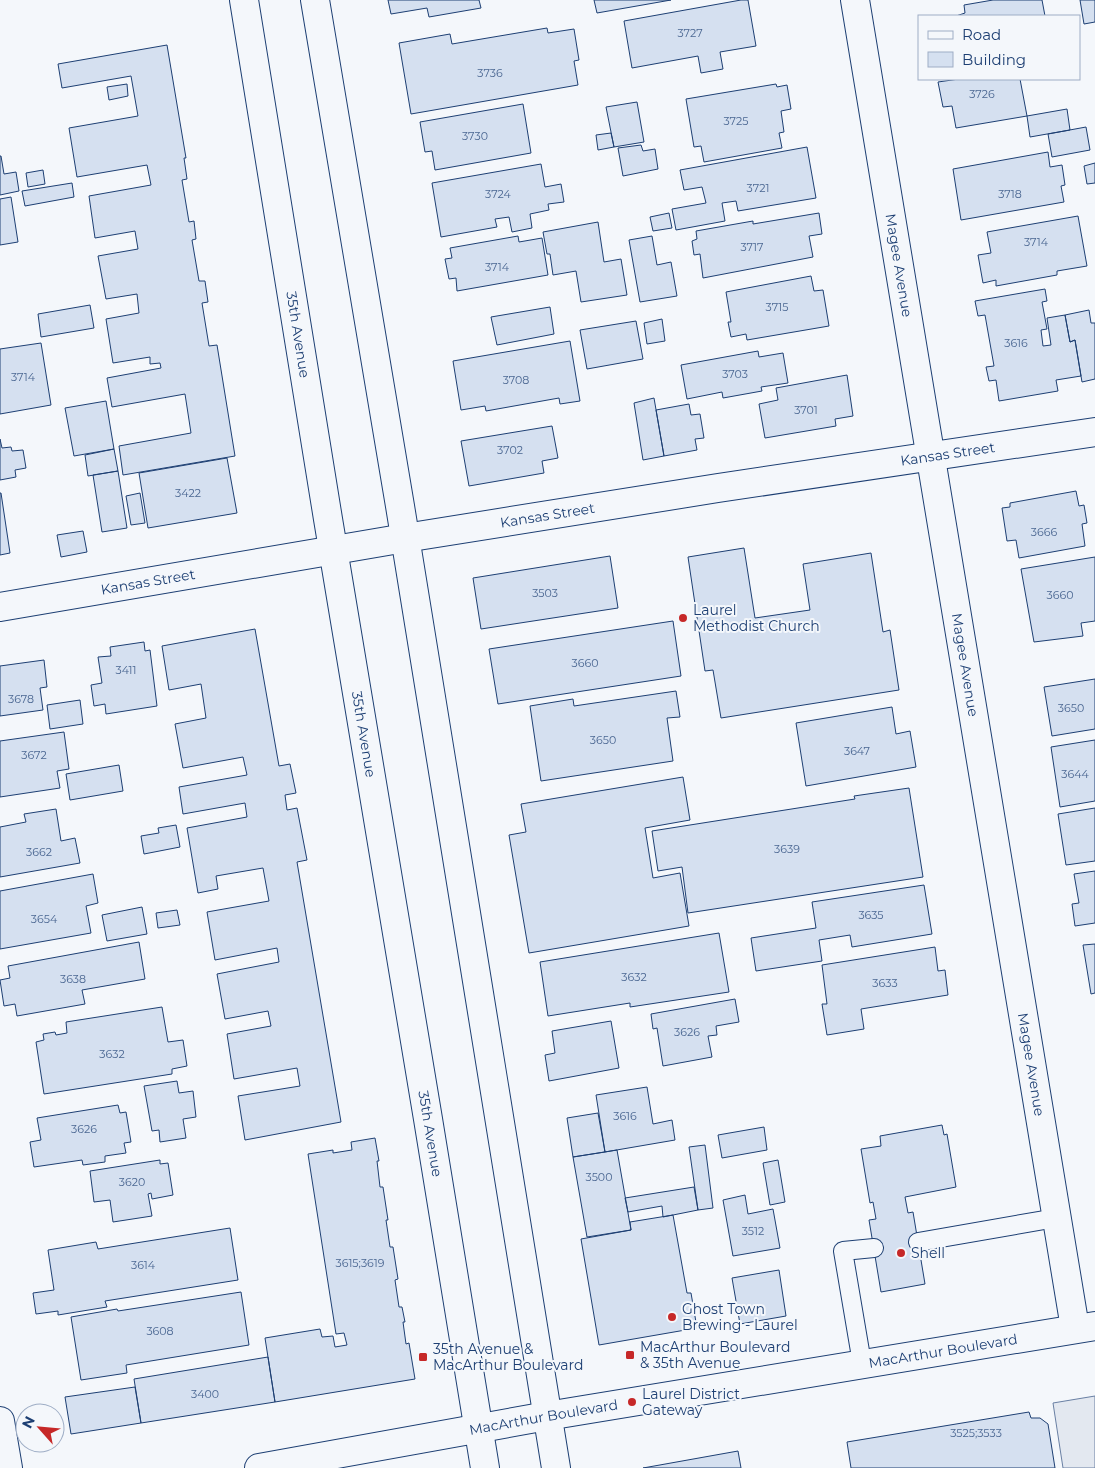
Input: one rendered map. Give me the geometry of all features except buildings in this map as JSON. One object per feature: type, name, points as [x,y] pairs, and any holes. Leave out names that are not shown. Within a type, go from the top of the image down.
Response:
[{"type":"main road","name":"35th Avenue","points":[[244,0],[485,1468]]},
{"type":"main road","points":[[315,0],[406,538],[556,1468]]},
{"type":"main road","name":"Magee Avenue","points":[[855,0],[1056,1218],[1085,1327]]},
{"type":"main road","name":"Kansas Street","points":[[0,607],[333,550],[718,488],[1095,432]]},
{"type":"main road","name":"MacArthur Boulevard","points":[[259,1468],[547,1416],[1085,1327]]},
{"type":"main road","points":[[0,1421],[8,1468]]},
{"type":"lane","points":[[918,1242],[1056,1218]]},
{"type":"lane","points":[[862,1363],[843,1251],[874,1248]]},
{"type":"shaded area","points":[[1095,1396],[1095,1468],[1063,1468],[1053,1403]]},
{"type":"place","name":"Laurel Methodist Church","points":[[683,618]]},
{"type":"place","name":"Shell","points":[[901,1253]]},
{"type":"place","name":"Ghost Town Brewing - Laurel","points":[[672,1317]]},
{"type":"place","name":"MacArthur Boulevard & 35th Avenue","points":[[630,1355]]},
{"type":"place","name":"35th Avenue & MacArthur Boulevard","points":[[423,1357]]},
{"type":"place","name":"Laurel District Gateway","points":[[632,1402]]}]
